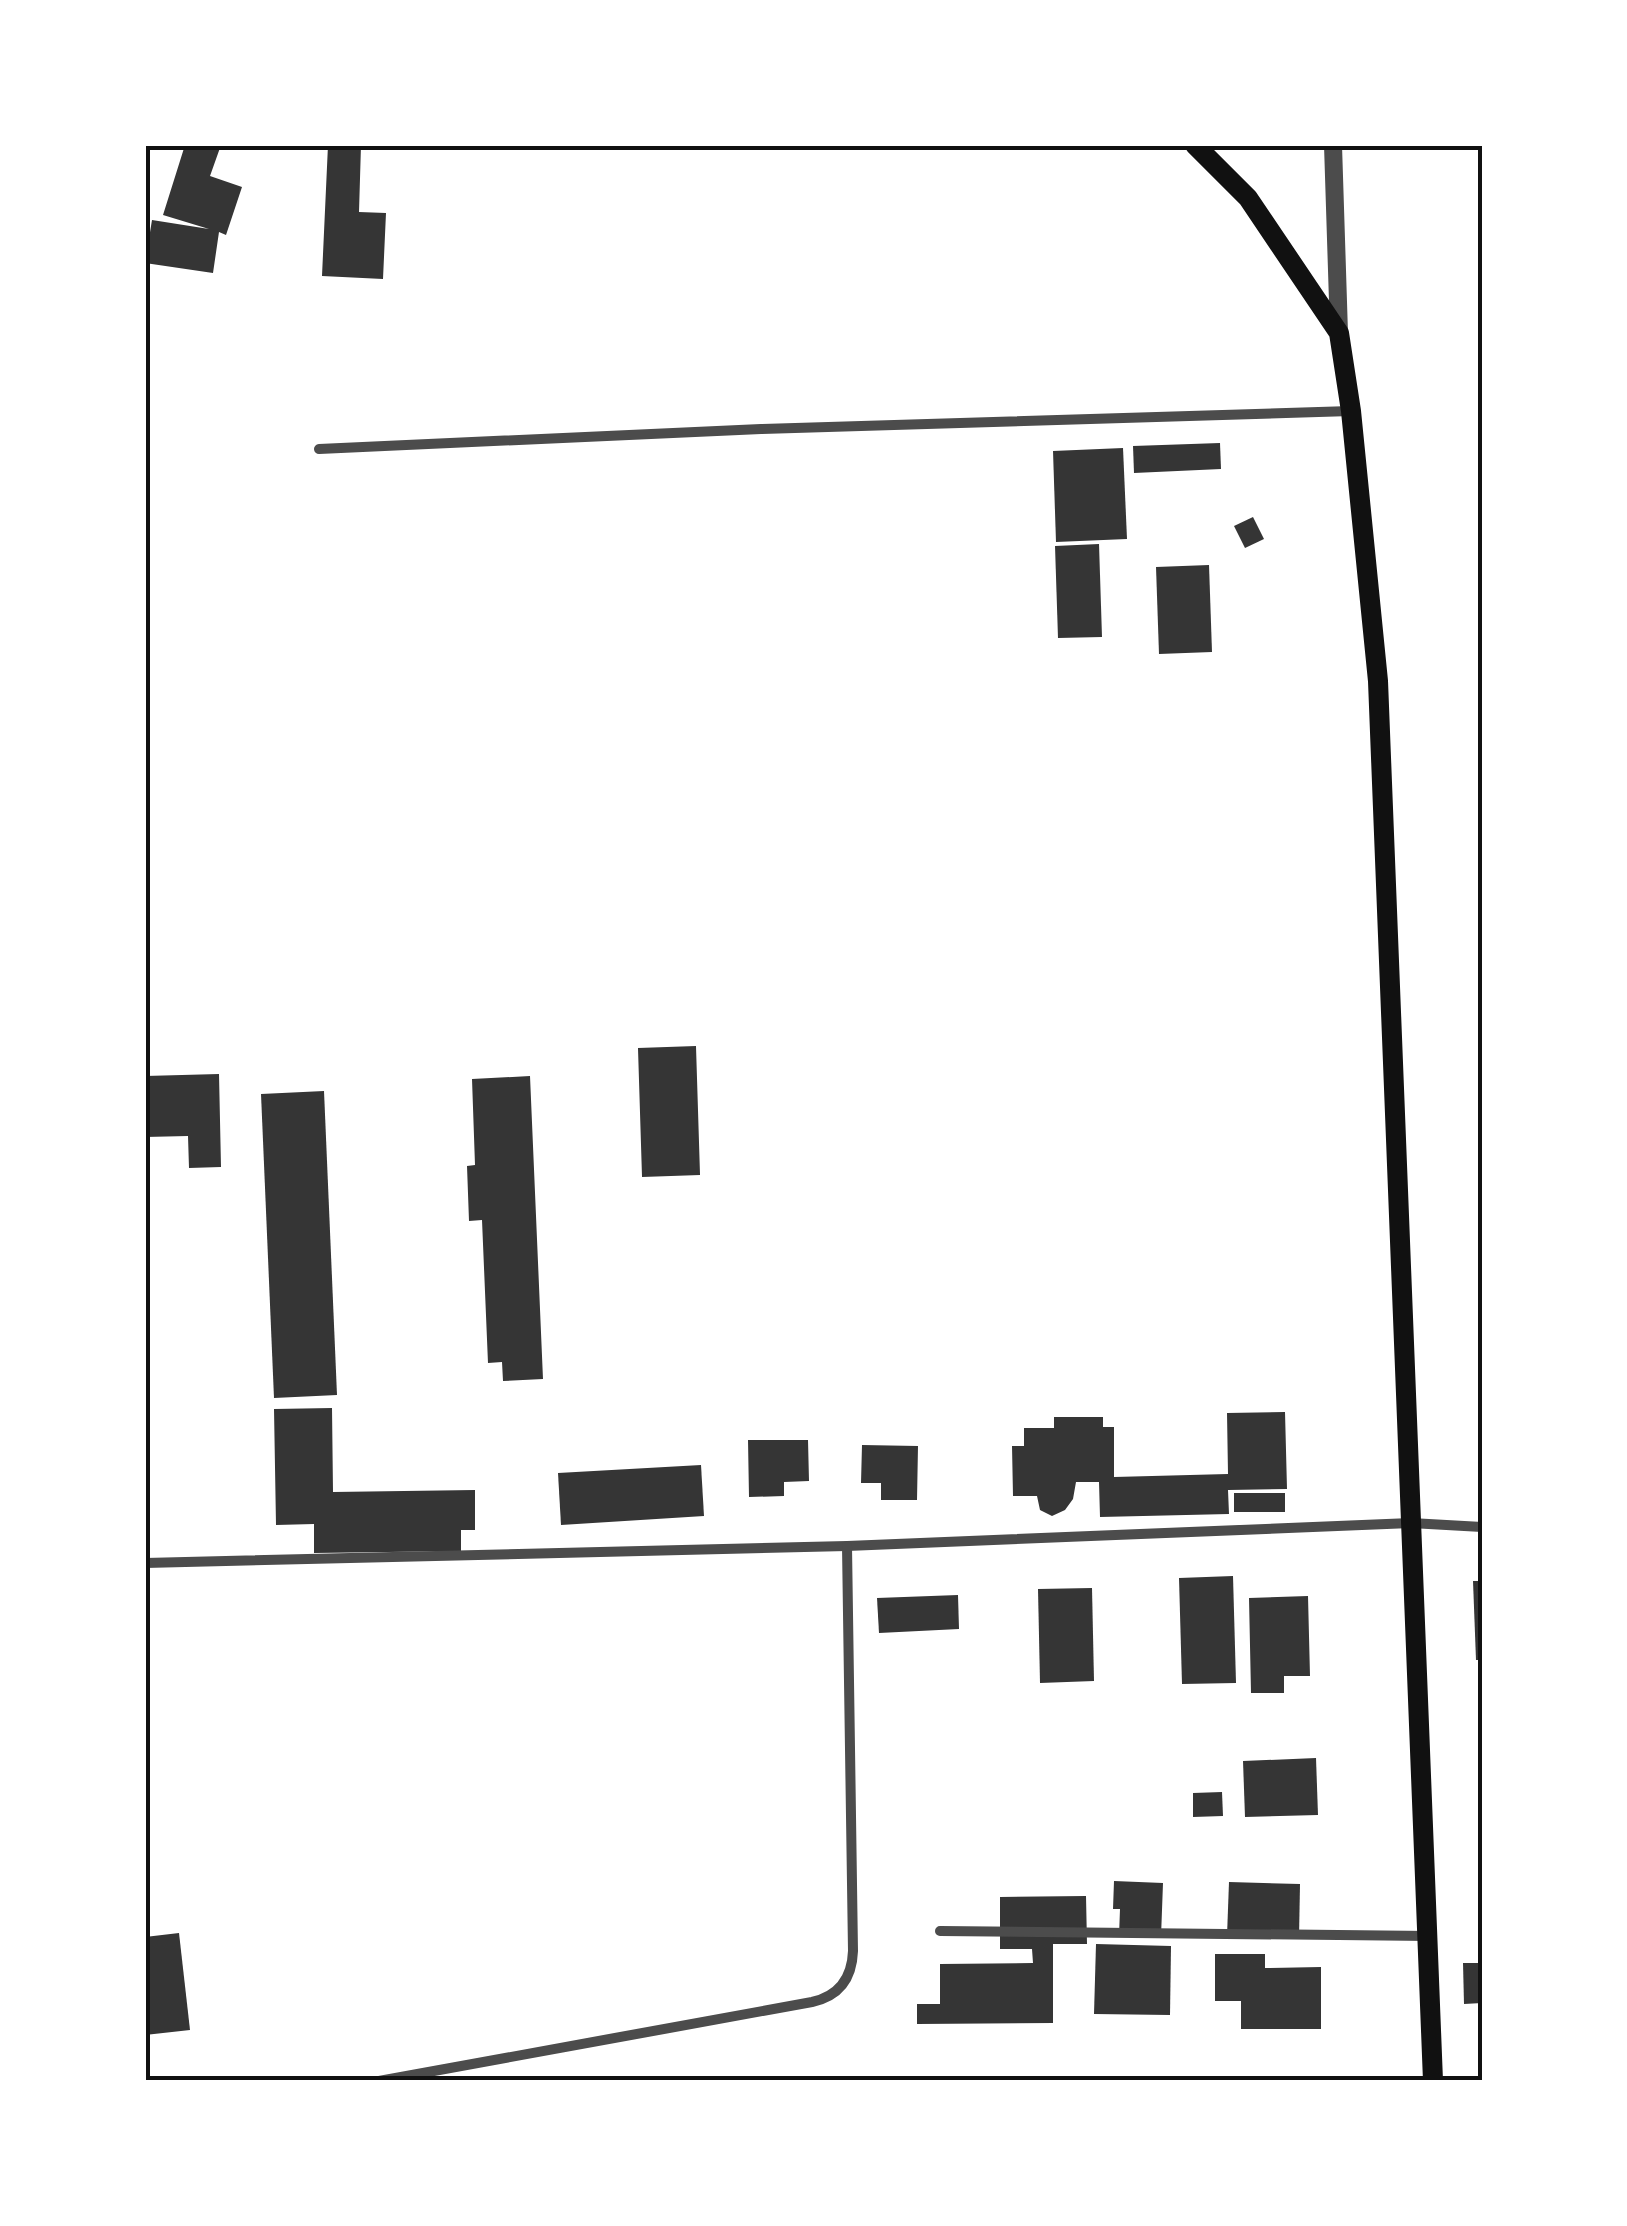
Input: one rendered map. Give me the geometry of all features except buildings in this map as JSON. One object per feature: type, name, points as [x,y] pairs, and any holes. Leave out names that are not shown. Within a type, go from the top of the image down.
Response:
[{"type":"main road","points":[[1195,145],[1248,198],[1339,333],[1351,411],[1378,681],[1432,2081]]},
{"type":"street","points":[[1334,145],[1339,333]]},
{"type":"street","points":[[319,449],[1351,411]]},
{"type":"street","points":[[145,1563],[847,1546],[1411,1524],[1482,1526]]},
{"type":"street","points":[[379,2081],[812,2002],[842,1986],[853,1950],[847,1546]]},
{"type":"street","points":[[940,1930],[1429,1936]]}]
